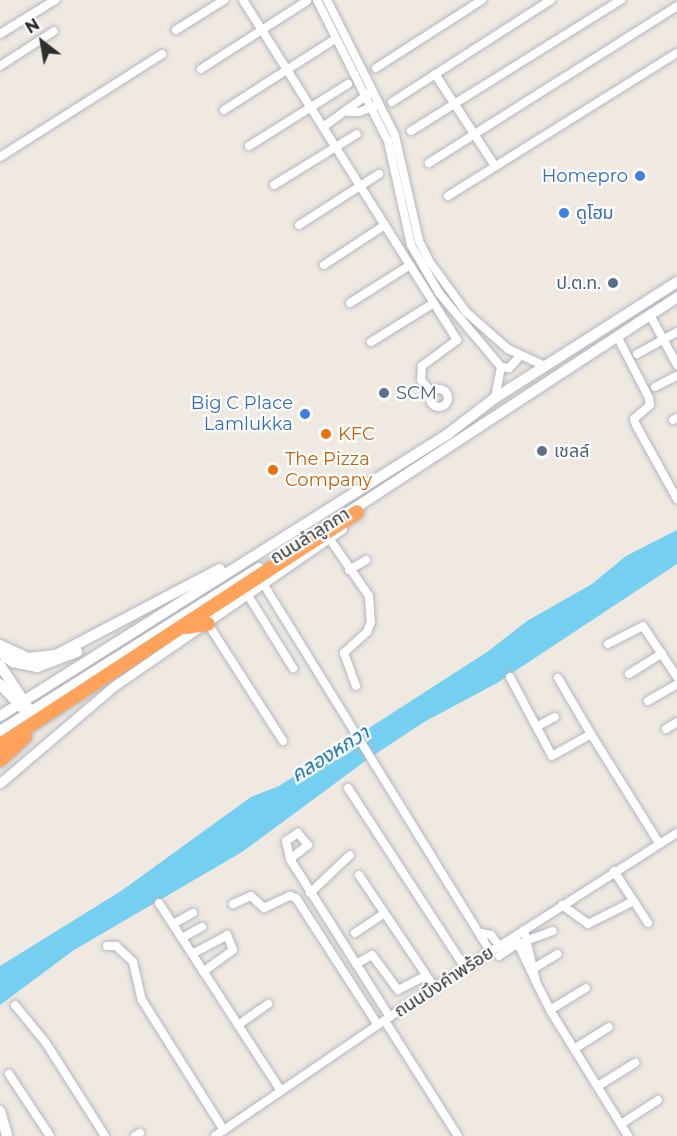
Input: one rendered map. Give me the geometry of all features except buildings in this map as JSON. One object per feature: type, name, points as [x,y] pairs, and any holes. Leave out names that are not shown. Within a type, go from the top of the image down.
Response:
[{"type":"highway","points":[[0,745],[357,512]]},
{"type":"highway","points":[[181,628],[208,624]]},
{"type":"highway","points":[[0,760],[107,674]]},
{"type":"highway","points":[[0,736],[4,724]]},
{"type":"main road","name":"ถนนลำลูกกา","points":[[4,724],[22,702],[245,559],[448,434],[495,399],[677,282]]},
{"type":"main road","name":"ถนนลำลูกกา","points":[[4,724],[28,712],[368,500],[677,297]]},
{"type":"main road","points":[[357,512],[368,500]]},
{"type":"main road","points":[[0,645],[28,658],[56,655],[212,572],[245,559]]},
{"type":"main road","points":[[0,653],[31,667],[55,664],[212,572]]},
{"type":"main road","points":[[77,666],[84,677]]},
{"type":"main road","points":[[1,676],[28,712]]},
{"type":"main road","points":[[0,1110],[7,1136]]},
{"type":"street","points":[[0,34],[55,0]]},
{"type":"street","points":[[176,30],[224,0]]},
{"type":"street","points":[[243,0],[457,340],[422,366],[421,380],[432,393]]},
{"type":"street","points":[[318,0],[370,93],[380,101],[395,136],[411,245],[439,294],[501,367],[495,399]]},
{"type":"street","points":[[327,0],[370,93],[373,107],[388,141],[404,202],[419,241],[445,288],[497,340],[520,356],[545,366]]},
{"type":"street","points":[[376,68],[482,0]]},
{"type":"street","points":[[392,102],[551,0]]},
{"type":"street","points":[[411,131],[621,0]]},
{"type":"street","points":[[201,69],[307,1]]},
{"type":"street","points":[[429,163],[677,6]]},
{"type":"street","points":[[0,66],[54,31]]},
{"type":"street","points":[[224,110],[332,41]]},
{"type":"street","points":[[448,196],[677,53]]},
{"type":"street","points":[[0,158],[162,54]]},
{"type":"street","points":[[435,74],[495,166]]},
{"type":"street","points":[[249,146],[348,84]]},
{"type":"street","points":[[323,127],[349,112],[370,93]]},
{"type":"street","points":[[349,112],[373,107],[380,101]]},
{"type":"street","points":[[274,185],[357,134]]},
{"type":"street","points":[[299,225],[379,174]]},
{"type":"street","points":[[324,265],[385,225]]},
{"type":"street","points":[[350,303],[410,265]]},
{"type":"street","points":[[371,342],[434,303]]},
{"type":"street","points":[[650,315],[677,365]]},
{"type":"street","points":[[466,325],[473,316]]},
{"type":"street","points":[[637,354],[677,332]]},
{"type":"street","points":[[617,336],[649,398],[650,405],[634,419],[636,425],[677,499]]},
{"type":"street","points":[[488,349],[497,340]]},
{"type":"street","points":[[501,367],[509,368],[520,356]]},
{"type":"street","points":[[655,387],[677,376]]},
{"type":"street","points":[[0,783],[114,686],[249,597],[348,525],[357,512]]},
{"type":"street","points":[[329,538],[369,596],[371,612],[367,632],[344,653],[356,686]]},
{"type":"street","points":[[350,570],[366,560]]},
{"type":"street","points":[[264,585],[352,722],[433,861],[481,933],[491,953]]},
{"type":"street","points":[[249,597],[293,668]]},
{"type":"street","points":[[208,624],[283,741]]},
{"type":"street","points":[[608,644],[641,625],[677,677]]},
{"type":"street","points":[[629,674],[662,653]]},
{"type":"street","points":[[510,677],[538,726]]},
{"type":"street","points":[[558,678],[659,843]]},
{"type":"street","points":[[648,701],[677,684]]},
{"type":"street","points":[[555,717],[538,726],[536,732],[552,756],[591,734]]},
{"type":"street","points":[[666,729],[677,722]]},
{"type":"street","points":[[348,788],[466,969]]},
{"type":"street","name":"ถนนบึงคำพร้อย","points":[[215,1136],[384,1021],[500,947],[516,940],[524,930],[677,833]]},
{"type":"street","points":[[310,893],[350,855]]},
{"type":"street","points":[[290,859],[356,964],[384,1021]]},
{"type":"street","points":[[614,871],[648,923]]},
{"type":"street","points":[[359,875],[383,914],[435,988]]},
{"type":"street","points":[[233,904],[251,896],[264,908],[290,896],[296,898],[384,1021],[458,1136]]},
{"type":"street","points":[[562,905],[588,924],[634,901]]},
{"type":"street","points":[[159,903],[281,1091]]},
{"type":"street","points":[[173,924],[193,913]]},
{"type":"street","points":[[355,933],[383,914]]},
{"type":"street","points":[[499,956],[516,940],[526,941],[550,932],[543,918]]},
{"type":"street","points":[[182,938],[202,927]]},
{"type":"street","points":[[524,930],[531,969]]},
{"type":"street","points":[[481,933],[491,935],[500,947]]},
{"type":"street","points":[[192,954],[227,935],[233,950],[203,972]]},
{"type":"street","points":[[516,940],[550,1010],[628,1136]]},
{"type":"street","points":[[107,946],[116,946],[133,962],[142,1000],[224,1130]]},
{"type":"street","points":[[531,969],[558,954]]},
{"type":"street","points":[[356,964],[372,955],[398,990],[426,976]]},
{"type":"street","points":[[550,1010],[586,987]]},
{"type":"street","points":[[238,1025],[268,1004]]},
{"type":"street","points":[[15,1005],[46,1043],[105,1136]]},
{"type":"street","points":[[574,1049],[609,1027]]},
{"type":"street","points":[[598,1086],[635,1064]]},
{"type":"street","points":[[9,1074],[50,1136]]},
{"type":"street","points":[[621,1124],[658,1100]]},
{"type":"water","name":"คลองหกวา","points":[[677,530],[677,564],[497,683],[424,722],[368,759],[242,852],[74,950],[0,1005],[0,966],[121,891],[251,797],[279,786],[487,652],[527,621],[592,584],[626,556]]},
{"type":"place","name":"Homepro","points":[[640,176]]},
{"type":"place","name":"ดูโฮม","points":[[564,213]]},
{"type":"place","name":"ป.ต.ท.","points":[[613,283]]},
{"type":"place","name":"SCM","points":[[384,393]]},
{"type":"place","name":"Big C Place Lamlukka","points":[[305,414]]},
{"type":"place","name":"KFC","points":[[326,434]]},
{"type":"place","name":"เชลล์","points":[[542,451]]},
{"type":"place","name":"The Pizza Company","points":[[273,470]]}]
